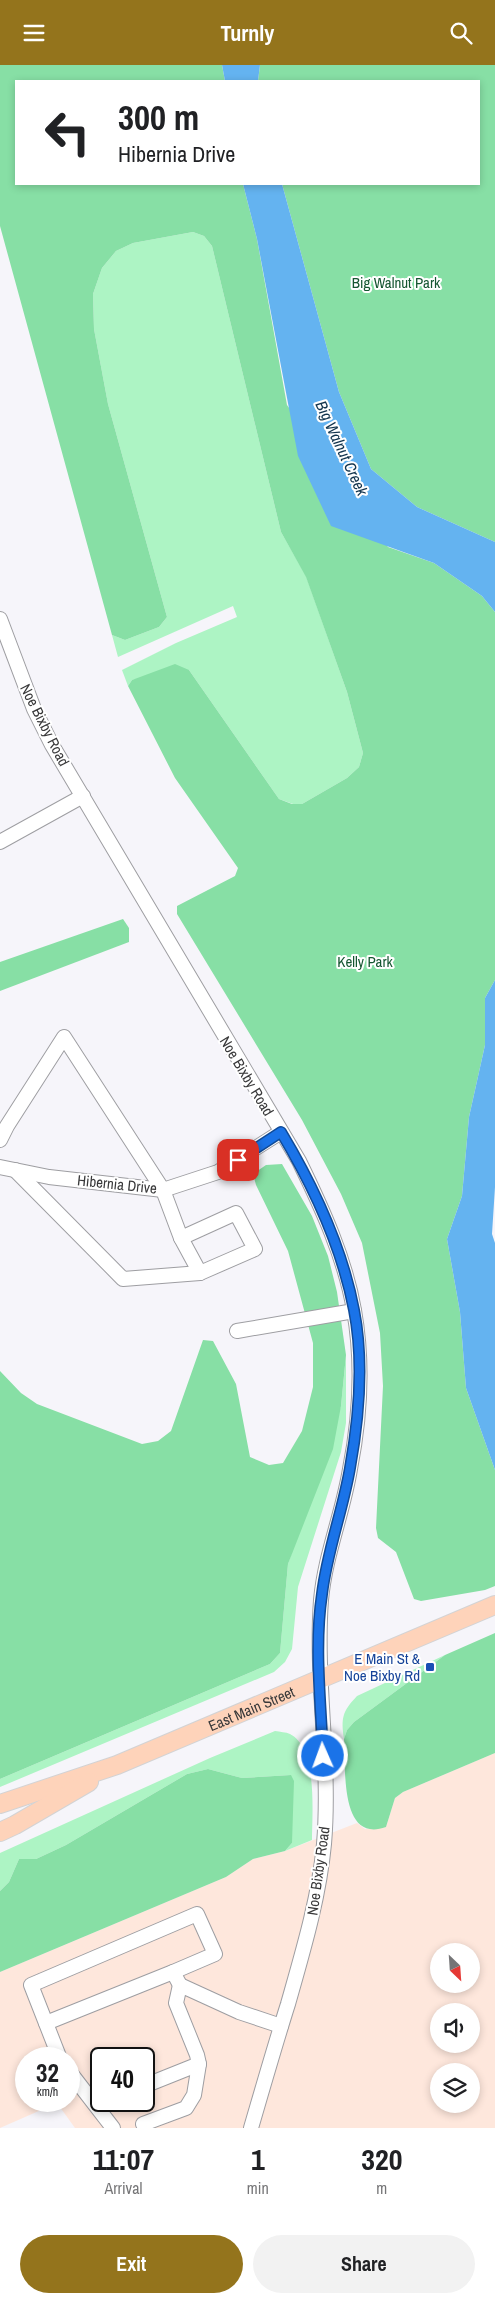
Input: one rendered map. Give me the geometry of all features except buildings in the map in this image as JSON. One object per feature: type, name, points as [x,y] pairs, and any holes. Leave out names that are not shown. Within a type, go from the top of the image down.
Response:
[{"type":"main road","name":"East Main Street","points":[[0,1804],[117,1765],[495,1605]]},
{"type":"main road","name":"East Main Street","points":[[0,1832],[117,1765]]},
{"type":"street","name":"Noe Bixby Road","points":[[0,619],[34,709],[83,796],[281,1132],[314,1193],[329,1227],[347,1281],[354,1311],[358,1362],[356,1431],[343,1507],[322,1593],[318,1645],[326,1815],[322,1868],[306,1944],[251,2128]]},
{"type":"street","points":[[0,842],[83,796]]},
{"type":"street","points":[[0,1140],[6,1126],[64,1037],[163,1190],[181,1238],[200,1273]]},
{"type":"street","name":"Hibernia Drive","points":[[0,1167],[49,1177],[163,1190],[218,1172],[281,1132]]},
{"type":"street","points":[[15,1169],[123,1279],[200,1273],[255,1249],[236,1213],[181,1238]]},
{"type":"street","points":[[237,1331],[354,1311]]},
{"type":"street","points":[[46,2023],[215,1954],[197,1914],[31,1985],[55,2047]]},
{"type":"street","points":[[173,1972],[180,1985],[239,2012],[281,2026]]},
{"type":"street","points":[[142,2124],[186,2108],[194,2095],[199,2064],[176,2003],[180,1985]]},
{"type":"street","points":[[155,2082],[199,2064]]},
{"type":"street","points":[[80,2082],[90,2093]]},
{"type":"street","points":[[105,2112],[113,2128]]},
{"type":"shaded area","points":[[495,1753],[495,2128],[75,2128],[63,2112],[80,2112],[80,2047],[15,2047],[15,2112],[36,2112],[0,2128],[0,1972],[226,1877],[253,1859],[285,1851],[357,1823],[365,1829],[386,1827],[395,1798],[403,1792]]},
{"type":"green space","name":"Kelly Park","points":[[0,65],[222,65],[225,80],[15,80],[15,185],[243,185],[257,239],[287,405],[388,547],[434,563],[482,596],[495,612],[495,980],[485,998],[485,1045],[469,1117],[462,1196],[447,1239],[460,1312],[466,1388],[495,1470],[495,1586],[485,1590],[421,1601],[414,1599],[396,1552],[378,1538],[376,1528],[383,1386],[380,1333],[362,1243],[341,1194],[302,1120],[177,914],[177,906],[235,876],[238,868],[175,778],[128,686],[132,680],[175,664],[189,670],[279,799],[292,804],[302,804],[347,778],[359,767],[363,753],[347,692],[306,577],[281,532],[212,246],[204,236],[193,232],[133,243],[116,251],[102,268],[93,294],[94,329],[108,404],[167,617],[159,627],[125,640],[112,635],[0,226]]},
{"type":"green space","name":"Big Walnut Park","points":[[260,65],[495,65],[495,542],[417,507],[371,469],[339,392],[282,185],[480,185],[480,80],[258,80]]},
{"type":"green space","points":[[193,232],[204,236],[212,246],[281,532],[306,576],[347,692],[363,753],[359,767],[347,778],[302,804],[293,804],[279,799],[189,670],[132,680],[128,686],[122,670],[176,643],[237,617],[233,606],[118,657],[112,635],[125,640],[159,627],[167,617],[108,404],[94,329],[93,294],[102,268],[116,251],[133,243]]},
{"type":"green space","points":[[123,919],[129,928],[129,942],[0,991],[0,962]]},
{"type":"green space","points":[[282,1164],[312,1216],[328,1256],[337,1292],[346,1355],[341,1406],[333,1449],[288,1564],[280,1653],[270,1664],[0,1779],[0,1371],[21,1393],[37,1404],[142,1444],[158,1441],[171,1431],[203,1340],[213,1341],[236,1384],[250,1457],[269,1465],[283,1463],[302,1431],[313,1387],[313,1343],[288,1251],[256,1185],[253,1174],[266,1165]]},
{"type":"green space","points":[[346,1355],[346,1423],[341,1452],[298,1587],[292,1649],[285,1662],[274,1672],[0,1787],[0,1779],[270,1664],[280,1653],[288,1564],[341,1406]]},
{"type":"green space","points":[[495,1633],[495,1753],[403,1792],[395,1798],[386,1827],[371,1829],[360,1824],[353,1814],[348,1800],[344,1739],[347,1730],[354,1722],[445,1655]]},
{"type":"green space","points":[[445,1655],[354,1722],[347,1730],[344,1739],[344,1716],[348,1707],[357,1696]]},
{"type":"green space","points":[[275,1731],[290,1734],[299,1742],[305,1753],[312,1783],[312,1840],[285,1851],[292,1843],[291,1775],[242,1778],[208,1769],[187,1774],[66,1845],[36,1859],[19,1859],[9,1882],[0,1891],[0,1853],[210,1758]]},
{"type":"green space","points":[[208,1769],[242,1778],[291,1775],[294,1781],[292,1843],[285,1851],[253,1859],[226,1877],[0,1972],[0,1891],[9,1882],[19,1859],[36,1859],[66,1845],[187,1774]]},
{"type":"water","points":[[222,65],[260,65],[258,80],[225,80]]},
{"type":"water","name":"Big Walnut Creek","points":[[243,185],[282,185],[339,392],[371,469],[417,507],[495,542],[495,612],[482,596],[434,563],[331,526],[298,456],[257,239]]},
{"type":"water","points":[[495,980],[495,1187],[492,1234],[495,1243],[495,1470],[466,1388],[460,1312],[447,1239],[462,1196],[469,1117],[485,1045],[485,998]]},
{"type":"place","name":"E Main St & Noe Bixby Rd","points":[[430,1667]]},
{"type":"route","points":[[238,1160],[281,1132],[299,1161],[329,1227],[339,1254],[354,1311],[358,1362],[356,1431],[343,1507],[328,1559],[322,1593],[319,1631],[318,1652],[323,1756]]}]
